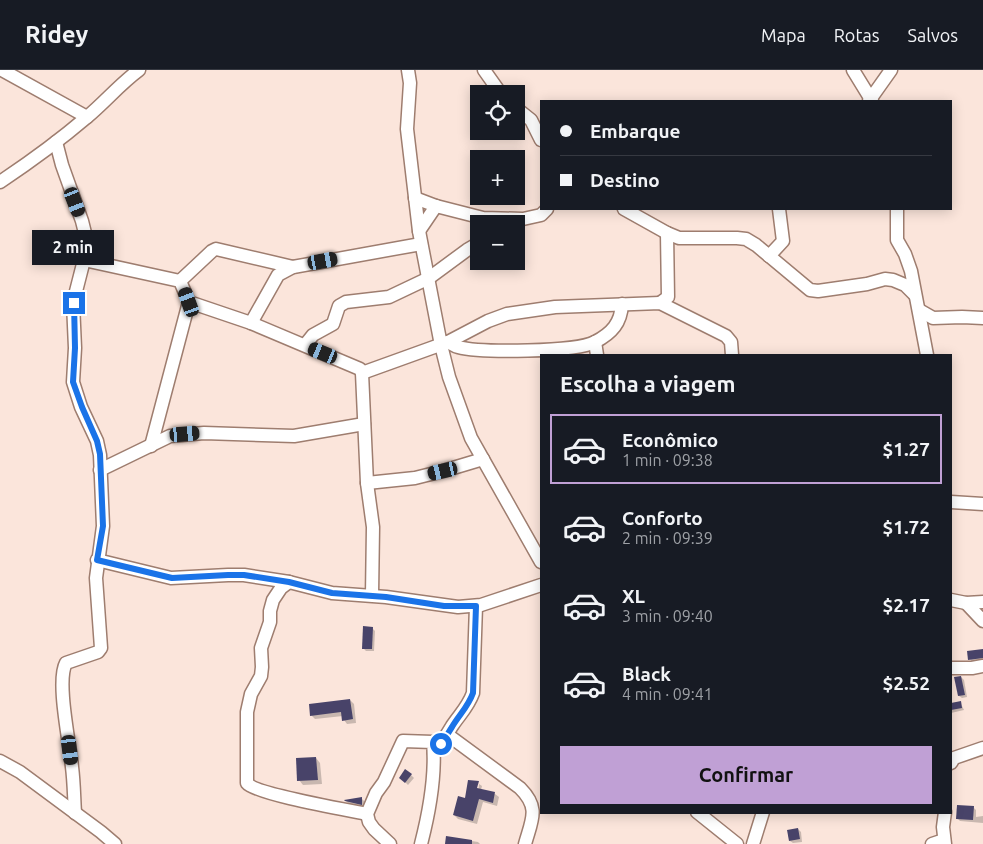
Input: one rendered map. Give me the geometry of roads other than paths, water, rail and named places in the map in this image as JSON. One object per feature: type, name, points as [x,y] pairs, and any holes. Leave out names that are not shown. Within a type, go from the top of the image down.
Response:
[{"type":"street","points":[[2,70],[87,117]]},
{"type":"street","points":[[0,182],[56,142],[139,70]]},
{"type":"street","points":[[408,70],[410,82],[407,130],[419,231],[445,343],[451,384],[467,430],[540,560]]},
{"type":"street","points":[[484,70],[495,85]]},
{"type":"street","points":[[852,70],[870,100]]},
{"type":"street","points":[[872,100],[890,70]]},
{"type":"street","points":[[525,115],[531,120],[540,138]]},
{"type":"street","points":[[56,142],[62,166],[85,230],[84,260],[74,303],[75,348],[73,382],[97,441],[103,526],[97,560],[96,597],[101,648],[98,652],[66,663],[63,672],[63,699],[72,767],[75,813]]},
{"type":"street","points":[[415,198],[470,217]]},
{"type":"street","points":[[419,231],[436,206]]},
{"type":"street","points":[[525,219],[541,215],[546,210]]},
{"type":"street","points":[[626,210],[679,238],[746,239],[756,245],[810,290],[818,291],[867,284],[885,279],[905,285],[915,295]]},
{"type":"street","points":[[769,256],[784,241],[778,210]]},
{"type":"street","points":[[897,210],[897,240],[908,262],[927,354]]},
{"type":"street","points":[[660,303],[668,297],[667,233]]},
{"type":"street","points":[[251,323],[278,275],[293,267],[421,244]]},
{"type":"street","points":[[305,345],[313,334],[333,324],[339,306],[346,302],[389,297],[429,278],[470,248]]},
{"type":"street","points":[[180,281],[216,249],[293,267]]},
{"type":"street","points":[[84,260],[180,281]]},
{"type":"street","points":[[151,446],[189,302],[180,281]]},
{"type":"street","points":[[189,302],[251,323],[357,366],[362,373],[367,483],[373,527],[372,595]]},
{"type":"street","points":[[362,373],[445,343],[488,321],[518,312],[580,305],[660,303],[726,336],[731,342],[732,354]]},
{"type":"street","points":[[445,343],[474,350],[596,349],[617,325],[622,313],[622,304]]},
{"type":"street","points":[[919,310],[932,318],[962,316],[983,318]]},
{"type":"street","points":[[923,332],[932,318]]},
{"type":"street","points":[[100,470],[162,439],[185,434],[294,436],[364,424]]},
{"type":"street","points":[[367,483],[415,478],[483,459]]},
{"type":"street","points":[[952,502],[983,504]]},
{"type":"street","points":[[97,560],[172,578],[244,575],[289,582],[332,593],[372,595],[444,606],[476,606],[540,585]]},
{"type":"street","points":[[289,582],[281,588],[273,600],[270,622],[261,648],[261,676],[251,694],[248,712],[247,783],[250,786],[267,792],[367,814]]},
{"type":"street","points":[[952,600],[966,603],[983,602]]},
{"type":"street","points":[[966,603],[983,621]]},
{"type":"street","points":[[434,753],[448,735],[453,724],[470,703],[473,693],[476,606]]},
{"type":"street","points":[[952,668],[983,666]]},
{"type":"street","points":[[448,735],[520,788],[529,797],[533,810],[525,844]]},
{"type":"street","points":[[390,844],[368,822],[367,814],[403,742],[433,742],[434,753],[428,818],[421,844]]},
{"type":"street","points":[[952,758],[983,748]]},
{"type":"street","points":[[0,761],[20,772],[115,844]]},
{"type":"street","points":[[700,814],[737,844]]},
{"type":"street","points":[[753,844],[762,814]]},
{"type":"street","points":[[940,843],[945,814]]}]
